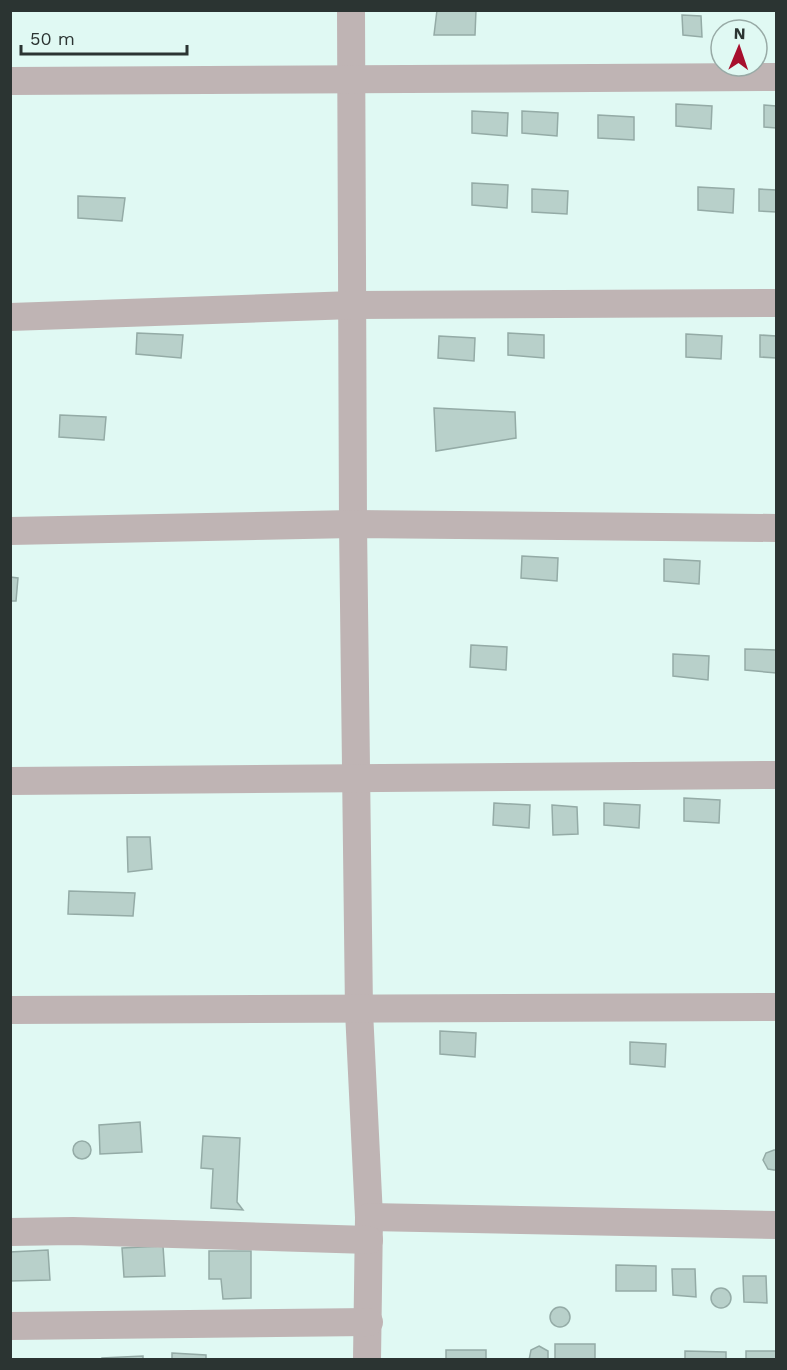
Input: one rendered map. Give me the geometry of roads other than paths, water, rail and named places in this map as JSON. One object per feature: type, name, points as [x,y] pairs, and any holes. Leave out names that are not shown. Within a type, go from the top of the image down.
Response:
[{"type":"street","points":[[351,10],[353,524],[359,1011],[369,1229],[367,1359]]},
{"type":"street","points":[[10,81],[777,77]]},
{"type":"street","points":[[10,317],[353,304],[777,303]]},
{"type":"street","points":[[10,531],[353,524],[777,528]]},
{"type":"street","points":[[10,781],[777,775]]},
{"type":"street","points":[[10,1010],[359,1011],[777,1007]]},
{"type":"street","points":[[10,1232],[777,1226]]},
{"type":"street","points":[[10,1326],[369,1323]]}]
